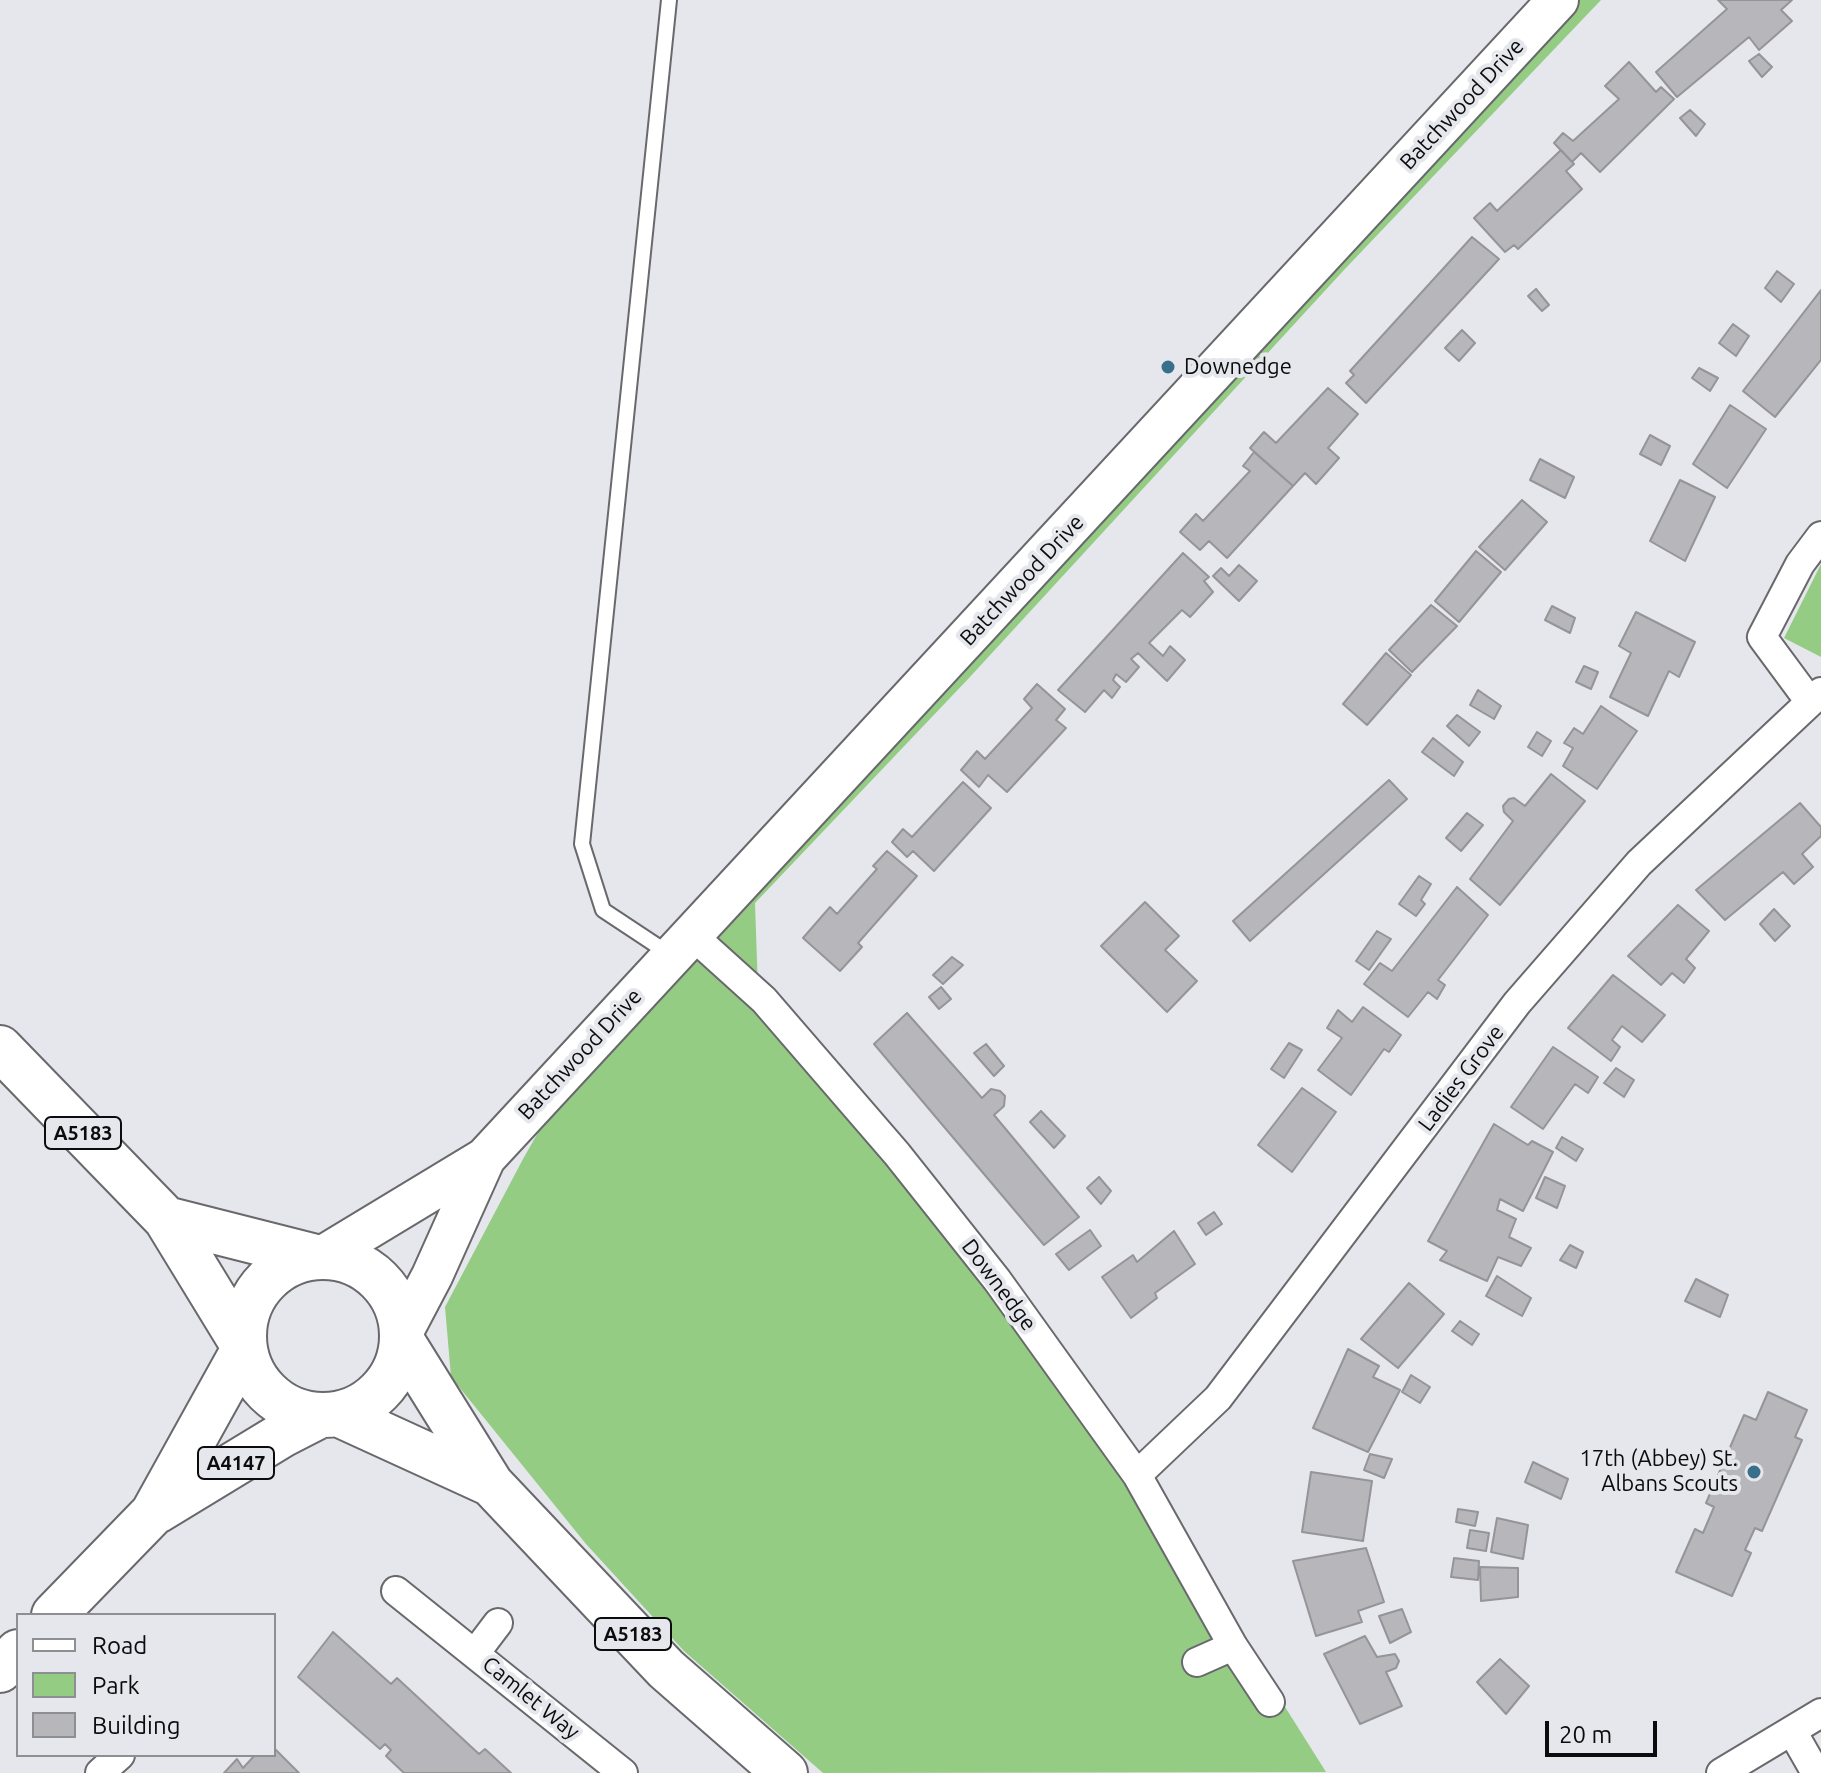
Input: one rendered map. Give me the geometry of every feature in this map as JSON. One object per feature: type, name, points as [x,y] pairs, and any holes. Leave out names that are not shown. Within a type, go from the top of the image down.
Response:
[{"type":"main road","name":"A5183","points":[[0,1048],[166,1219],[244,1347]]},
{"type":"main road","points":[[166,1219],[320,1257],[346,1260],[369,1271],[386,1288],[397,1310],[402,1337],[396,1366],[383,1388],[362,1405],[329,1415],[293,1410],[270,1396],[253,1375],[244,1347],[245,1319],[254,1296],[262,1286],[291,1263],[320,1257]]},
{"type":"main road","name":"A5183","points":[[402,1337],[491,1484],[666,1669],[785,1773]]},
{"type":"main road","name":"A4147","points":[[153,1513],[244,1347]]},
{"type":"main road","name":"A5183","points":[[329,1415],[491,1484]]},
{"type":"main road","name":"A4147","points":[[56,1613],[153,1513],[282,1435],[329,1415]]},
{"type":"main road","points":[[0,1670],[16,1654]]},
{"type":"street","name":"Batchwood Drive","points":[[320,1257],[485,1158],[1558,0]]},
{"type":"street","name":"Ladies Grove","points":[[1137,1475],[1218,1398],[1517,1003],[1639,863],[1816,697],[1762,637],[1800,564],[1821,536]]},
{"type":"street","name":"Downedge","points":[[682,945],[764,1000],[897,1154],[997,1280],[1137,1475],[1233,1646],[1270,1702]]},
{"type":"street","name":"Batchwood Drive","points":[[402,1337],[485,1158]]},
{"type":"street","name":"Camlet Way","points":[[396,1591],[476,1652],[623,1773]]},
{"type":"street","name":"Camlet Way","points":[[476,1652],[498,1623]]},
{"type":"street","points":[[1197,1662],[1233,1646]]},
{"type":"street","points":[[1721,1773],[1821,1713]]},
{"type":"street","points":[[1792,1731],[1816,1773]]},
{"type":"street","points":[[100,1773],[118,1757]]},
{"type":"lane","points":[[669,0],[582,844],[603,910],[682,945]]},
{"type":"green space","points":[[1550,0],[1601,0],[1344,270],[969,678],[755,903],[758,990],[695,919]]},
{"type":"green space","points":[[1821,564],[1821,657],[1784,638]]},
{"type":"green space","points":[[704,952],[992,1282],[1275,1691],[1326,1772],[823,1773],[684,1651],[586,1544],[451,1377],[445,1307],[523,1159],[594,1034]]},
{"type":"building","points":[[1718,0],[1792,0],[1781,10],[1792,21],[1759,50],[1749,37],[1677,97],[1656,72],[1727,9]]},
{"type":"building","points":[[1759,54],[1772,67],[1762,77],[1749,61]]},
{"type":"building","points":[[1629,62],[1656,92],[1661,87],[1674,99],[1600,172],[1581,153],[1572,162],[1554,143],[1563,133],[1573,141],[1619,99],[1605,86]]},
{"type":"building","points":[[1690,110],[1705,124],[1696,136],[1680,118]]},
{"type":"building","points":[[1561,150],[1574,164],[1566,171],[1582,189],[1518,249],[1514,245],[1505,252],[1474,218],[1490,203],[1497,211]]},
{"type":"building","points":[[1472,237],[1499,259],[1366,403],[1346,383],[1354,375],[1350,371]]},
{"type":"building","points":[[1777,271],[1794,284],[1781,302],[1765,288]]},
{"type":"building","points":[[1536,289],[1549,305],[1542,311],[1528,296]]},
{"type":"building","points":[[1821,290],[1821,360],[1775,417],[1743,391]]},
{"type":"building","points":[[1733,324],[1749,336],[1736,356],[1719,343]]},
{"type":"building","points":[[1462,330],[1475,343],[1459,361],[1445,348]]},
{"type":"building","points":[[1699,368],[1718,378],[1710,391],[1692,378]]},
{"type":"building","points":[[1328,388],[1358,414],[1328,448],[1339,458],[1316,484],[1305,473],[1293,486],[1250,448],[1264,432],[1276,443]]},
{"type":"building","points":[[1730,405],[1766,429],[1727,488],[1693,464]]},
{"type":"building","points":[[1650,435],[1670,446],[1661,465],[1640,454]]},
{"type":"building","points":[[1254,452],[1293,486],[1227,558],[1209,541],[1200,550],[1180,532],[1196,514],[1203,521],[1250,471],[1243,466]]},
{"type":"building","points":[[1540,459],[1574,477],[1565,498],[1530,480]]},
{"type":"building","points":[[1680,480],[1715,497],[1685,561],[1650,541]]},
{"type":"building","points":[[1522,500],[1547,522],[1505,570],[1479,547]]},
{"type":"building","points":[[1476,551],[1501,572],[1459,622],[1435,601]]},
{"type":"building","points":[[1183,553],[1209,577],[1204,581],[1213,592],[1190,617],[1182,610],[1149,643],[1163,656],[1170,646],[1185,660],[1167,681],[1138,653],[1131,659],[1139,667],[1126,682],[1116,674],[1113,680],[1120,687],[1112,698],[1104,690],[1085,712],[1058,690]]},
{"type":"building","points":[[1239,565],[1257,581],[1239,601],[1213,576],[1221,568],[1229,576]]},
{"type":"building","points":[[1431,605],[1457,626],[1412,672],[1389,650]]},
{"type":"building","points":[[1552,606],[1575,618],[1570,633],[1545,620]]},
{"type":"building","points":[[1636,612],[1695,642],[1679,677],[1669,671],[1648,716],[1610,697],[1631,653],[1619,646]]},
{"type":"building","points":[[1386,653],[1411,675],[1367,725],[1343,704]]},
{"type":"building","points":[[1584,666],[1598,672],[1591,689],[1576,682]]},
{"type":"building","points":[[1037,684],[1065,709],[1056,720],[1066,728],[1007,792],[988,775],[979,787],[961,770],[977,751],[985,759],[1032,708],[1024,699]]},
{"type":"building","points":[[1478,690],[1501,706],[1494,719],[1470,705]]},
{"type":"building","points":[[1601,706],[1637,731],[1597,789],[1563,766],[1573,748],[1564,743],[1574,728],[1583,734]]},
{"type":"building","points":[[1457,715],[1480,732],[1469,746],[1447,726]]},
{"type":"building","points":[[1537,732],[1551,741],[1542,756],[1528,747]]},
{"type":"building","points":[[1433,738],[1463,762],[1454,776],[1422,752]]},
{"type":"building","points":[[1551,774],[1585,801],[1500,905],[1470,879],[1513,821],[1504,812],[1503,806],[1514,798],[1525,806]]},
{"type":"building","points":[[1389,780],[1407,799],[1250,941],[1233,921]]},
{"type":"building","points":[[963,782],[991,808],[934,871],[913,851],[907,857],[892,842],[903,829],[912,837]]},
{"type":"building","points":[[1800,803],[1821,827],[1821,836],[1802,854],[1813,867],[1794,884],[1783,872],[1725,920],[1696,890]]},
{"type":"building","points":[[1467,813],[1483,825],[1461,851],[1446,838]]},
{"type":"building","points":[[887,851],[917,876],[858,943],[862,947],[840,971],[803,938],[830,907],[837,914],[877,869],[873,866]]},
{"type":"building","points":[[1419,876],[1431,884],[1421,900],[1425,904],[1416,916],[1399,904]]},
{"type":"building","points":[[1457,887],[1488,915],[1438,980],[1445,985],[1437,999],[1428,992],[1408,1017],[1364,984],[1380,963],[1392,971]]},
{"type":"building","points":[[1145,902],[1179,936],[1165,950],[1197,981],[1167,1012],[1101,946]]},
{"type":"building","points":[[1678,905],[1709,931],[1686,959],[1695,968],[1684,983],[1672,973],[1661,985],[1628,956]]},
{"type":"building","points":[[1774,909],[1790,926],[1775,941],[1760,924]]},
{"type":"building","points":[[1377,931],[1391,939],[1369,970],[1356,961]]},
{"type":"building","points":[[952,957],[963,965],[943,984],[933,975]]},
{"type":"building","points":[[1613,975],[1665,1015],[1642,1042],[1622,1026],[1612,1040],[1620,1047],[1611,1061],[1568,1028]]},
{"type":"building","points":[[941,987],[951,999],[939,1009],[929,997]]},
{"type":"building","points":[[1363,1007],[1401,1035],[1389,1052],[1384,1049],[1351,1095],[1318,1070],[1342,1038],[1327,1028],[1338,1010],[1352,1022]]},
{"type":"building","points":[[907,1013],[982,1098],[991,1089],[1005,1096],[1004,1106],[994,1115],[1079,1217],[1044,1245],[874,1044]]},
{"type":"building","points":[[1289,1043],[1302,1050],[1284,1078],[1271,1069]]},
{"type":"building","points":[[986,1044],[1004,1066],[994,1076],[974,1053]]},
{"type":"building","points":[[1553,1047],[1598,1077],[1588,1093],[1575,1084],[1543,1129],[1511,1107]]},
{"type":"building","points":[[1616,1068],[1634,1080],[1624,1097],[1604,1083]]},
{"type":"building","points":[[1302,1088],[1336,1112],[1292,1172],[1258,1145]]},
{"type":"building","points":[[1041,1111],[1065,1136],[1054,1148],[1030,1122]]},
{"type":"building","points":[[1494,1124],[1528,1145],[1532,1141],[1553,1152],[1523,1211],[1500,1199],[1497,1210],[1516,1219],[1509,1237],[1531,1248],[1521,1266],[1498,1257],[1487,1281],[1440,1260],[1447,1251],[1428,1241]]},
{"type":"building","points":[[1562,1137],[1583,1149],[1576,1161],[1556,1148]]},
{"type":"building","points":[[1099,1177],[1111,1191],[1101,1204],[1087,1188]]},
{"type":"building","points":[[1545,1177],[1565,1186],[1557,1208],[1536,1198]]},
{"type":"building","points":[[1214,1212],[1222,1224],[1206,1235],[1198,1223]]},
{"type":"building","points":[[1090,1230],[1101,1246],[1069,1270],[1056,1254]]},
{"type":"building","points":[[1174,1231],[1195,1264],[1155,1293],[1157,1298],[1131,1318],[1102,1277],[1133,1255],[1137,1262]]},
{"type":"building","points":[[1570,1245],[1583,1252],[1576,1268],[1560,1260]]},
{"type":"building","points":[[1497,1276],[1531,1298],[1522,1316],[1486,1296]]},
{"type":"building","points":[[1696,1279],[1728,1295],[1720,1317],[1685,1301]]},
{"type":"building","points":[[1409,1283],[1444,1314],[1398,1368],[1361,1339]]},
{"type":"building","points":[[1460,1321],[1479,1334],[1472,1345],[1452,1331]]},
{"type":"building","points":[[1348,1349],[1379,1366],[1373,1377],[1400,1390],[1368,1452],[1313,1428]]},
{"type":"building","points":[[1411,1375],[1430,1387],[1420,1403],[1402,1392]]},
{"type":"building","name":"17th (Abbey) St. Albans Scouts","points":[[1768,1392],[1807,1410],[1795,1437],[1802,1440],[1762,1531],[1755,1528],[1745,1550],[1751,1553],[1732,1596],[1676,1572],[1695,1529],[1703,1533],[1714,1507],[1706,1503],[1744,1415],[1756,1420]]},
{"type":"building","points":[[1370,1454],[1392,1459],[1384,1478],[1364,1470]]},
{"type":"building","points":[[1533,1462],[1568,1479],[1561,1499],[1525,1482]]},
{"type":"building","points":[[1311,1472],[1372,1481],[1363,1541],[1302,1532]]},
{"type":"building","points":[[1458,1509],[1478,1512],[1475,1526],[1456,1522]]},
{"type":"building","points":[[1497,1518],[1528,1525],[1523,1559],[1491,1552]]},
{"type":"building","points":[[1470,1530],[1489,1533],[1486,1551],[1467,1548]]},
{"type":"building","points":[[1366,1548],[1384,1602],[1358,1611],[1362,1622],[1316,1636],[1293,1561]]},
{"type":"building","points":[[1454,1558],[1479,1561],[1478,1580],[1451,1577]]},
{"type":"building","points":[[1480,1567],[1518,1568],[1518,1597],[1481,1601]]},
{"type":"building","points":[[1402,1609],[1411,1632],[1390,1643],[1379,1616]]},
{"type":"building","points":[[333,1632],[391,1684],[397,1678],[479,1754],[485,1749],[511,1773],[404,1773],[386,1756],[391,1750],[385,1744],[380,1749],[298,1677]]},
{"type":"building","points":[[1365,1636],[1377,1657],[1395,1654],[1399,1661],[1396,1668],[1386,1672],[1402,1706],[1360,1724],[1324,1654]]},
{"type":"building","points":[[1500,1659],[1529,1686],[1506,1714],[1477,1682]]},
{"type":"building","points":[[276,1750],[299,1773],[224,1773],[237,1759],[243,1768],[253,1757],[276,1757]]},
{"type":"place","name":"Downedge","points":[[1168,367]]},
{"type":"place","name":"17th (Abbey) St. Albans Scouts","points":[[1754,1472]]}]
